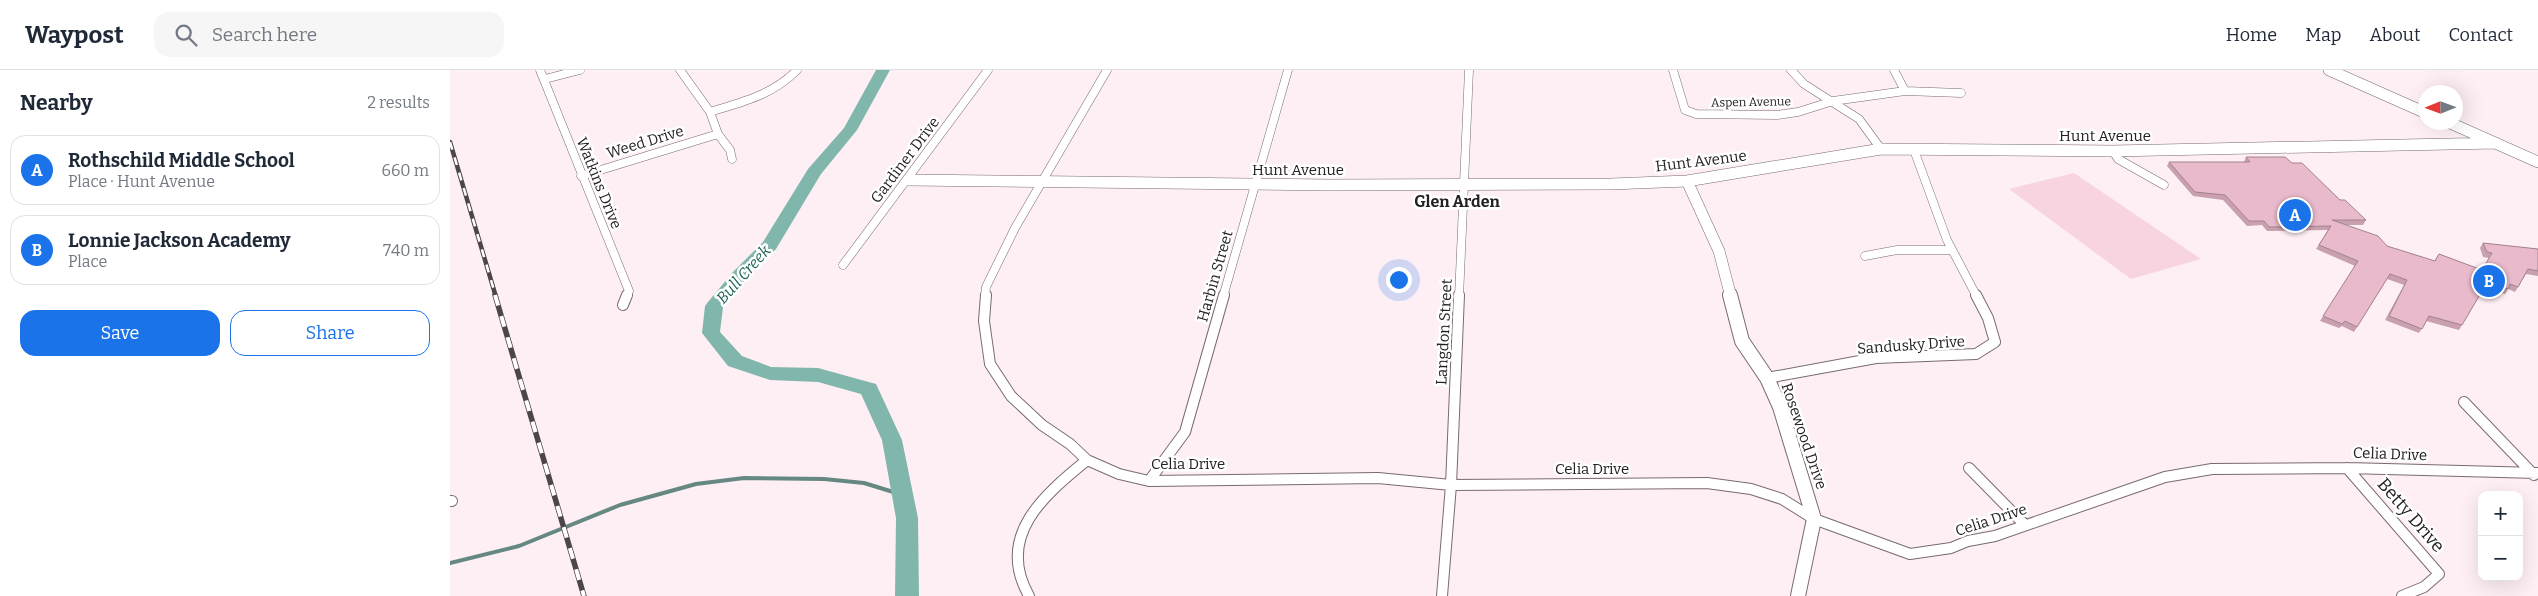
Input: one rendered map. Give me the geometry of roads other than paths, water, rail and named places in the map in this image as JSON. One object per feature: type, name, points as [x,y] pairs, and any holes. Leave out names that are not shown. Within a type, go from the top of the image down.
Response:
[{"type":"street","name":"Watkins Drive","points":[[540,70],[581,176],[629,291],[623,305]]},
{"type":"street","points":[[544,79],[580,70]]},
{"type":"street","points":[[680,70],[710,112],[718,134],[730,150],[732,160]]},
{"type":"street","points":[[710,112],[774,91],[787,82],[797,70]]},
{"type":"street","name":"Gardiner Drive","points":[[843,265],[988,70]]},
{"type":"street","name":"Celia Drive","points":[[1107,70],[1015,228],[986,287],[984,321],[990,364],[1011,396],[1042,425],[1070,444],[1087,460],[1119,474],[1149,481],[1378,478],[1451,485],[1707,483],[1750,489],[1782,499],[1814,520],[1910,554],[1952,548],[2165,477],[2212,469],[2348,468],[2536,475]]},
{"type":"street","name":"Harbin Street","points":[[1149,481],[1185,432],[1288,70]]},
{"type":"street","name":"Langdon Street","points":[[1442,596],[1451,485],[1469,70]]},
{"type":"street","name":"Aspen Avenue","points":[[1673,70],[1685,110],[1696,114],[1777,115],[1798,112],[1833,101],[1905,91],[1961,93]]},
{"type":"street","points":[[1791,70],[1810,89],[1856,115],[1870,129],[1881,148]]},
{"type":"street","points":[[1894,70],[1905,91]]},
{"type":"street","points":[[2329,70],[2418,109]]},
{"type":"street","points":[[2463,129],[2538,162]]},
{"type":"street","name":"Weed Drive","points":[[581,176],[718,134]]},
{"type":"street","name":"Hunt Avenue","points":[[908,180],[1042,184],[1256,181],[1274,185],[1465,185],[1687,181],[1881,148],[1914,150],[2113,151],[2496,143]]},
{"type":"street","name":"Sandusky Drive","points":[[1767,378],[1876,358],[1976,354],[1995,342],[1993,331],[1980,299],[1964,277],[1951,250],[1914,150]]},
{"type":"street","points":[[2113,151],[2118,158],[2164,185]]},
{"type":"street","name":"Rosewood Drive","points":[[1687,181],[1719,251],[1742,341],[1767,378],[1780,407],[1814,520],[1798,596]]},
{"type":"street","points":[[1865,256],[1882,251],[1909,249],[1951,250]]},
{"type":"street","points":[[2464,402],[2536,475]]},
{"type":"street","points":[[1028,596],[1024,590],[1017,559],[1020,532],[1029,513],[1052,488],[1087,460]]},
{"type":"street","points":[[1969,468],[2025,525]]},
{"type":"street","name":"Betty Drive","points":[[2348,468],[2439,574],[2424,587],[2402,596]]},
{"type":"waterway","name":"Bull Creek","points":[[883,70],[850,130],[814,172],[770,245],[739,276],[714,306],[711,333],[735,361],[770,373],[818,375],[869,389],[892,440],[907,518],[907,596]]},
{"type":"waterway","points":[[450,563],[519,546],[620,505],[696,484],[744,478],[824,479],[864,483],[903,495]]},
{"type":"railway","points":[[450,142],[496,297]]},
{"type":"railway","points":[[495,295],[584,596]]},
{"type":"place","name":"Rothschild Middle School","points":[[2295,215]]},
{"type":"place","name":"Lonnie Jackson Academy","points":[[2489,281]]},
{"type":"district","name":"Glen Arden","points":[[1457,201]]}]
